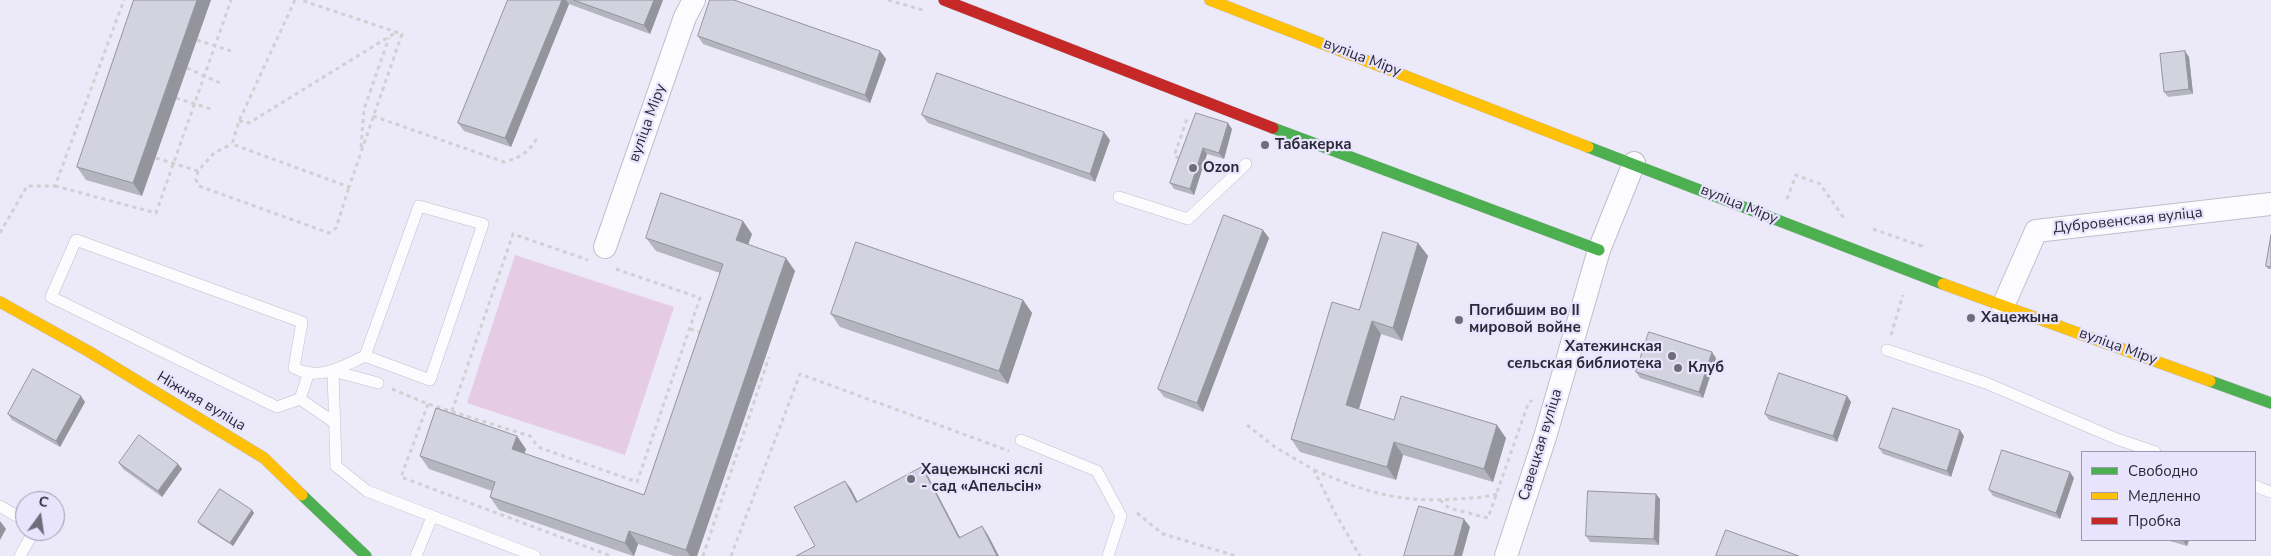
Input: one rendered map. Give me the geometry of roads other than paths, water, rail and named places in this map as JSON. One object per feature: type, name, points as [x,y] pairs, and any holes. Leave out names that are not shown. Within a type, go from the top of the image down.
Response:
[{"type":"street","name":"вуліца Міру","points":[[603,259],[685,17],[694,0]]},
{"type":"street","points":[[944,0],[1195,96],[1315,145],[1599,250]]},
{"type":"street","name":"вуліца Міру","points":[[1210,0],[1911,272],[2271,402]]},
{"type":"street","name":"Савецкая вуліца","points":[[1506,556],[1545,437],[1599,250],[1634,163]]},
{"type":"street","name":"Дубровенская вуліца","points":[[2003,306],[2036,231],[2271,204]]},
{"type":"street","name":"Ніжняя вуліца","points":[[0,302],[88,351],[264,458],[366,556]]},
{"type":"lane","points":[[1119,197],[1188,219],[1246,164]]},
{"type":"lane","points":[[300,399],[277,407],[51,298],[76,240],[302,322],[294,368],[308,375],[333,371],[366,356],[430,380],[483,224],[419,206],[366,356]]},
{"type":"lane","points":[[1887,350],[1986,383],[2117,440],[2151,451]]},
{"type":"lane","points":[[333,371],[378,383]]},
{"type":"lane","points":[[333,371],[336,466],[367,491],[535,556]]},
{"type":"lane","points":[[300,399],[308,375]]},
{"type":"lane","points":[[300,399],[335,422]]},
{"type":"lane","points":[[1021,440],[1097,471],[1121,516],[1108,556]]},
{"type":"lane","points":[[2256,486],[2271,492]]},
{"type":"lane","points":[[0,506],[15,514]]},
{"type":"lane","points":[[416,556],[432,517]]},
{"type":"lane","points":[[20,556],[28,541]]},
{"type":"place","name":"Табакерка","points":[[1265,145]]},
{"type":"place","name":"Ozon","points":[[1193,168]]},
{"type":"place","name":"Хацежына","points":[[1971,318]]},
{"type":"place","name":"Погибшим во II мировой войне","points":[[1459,320]]},
{"type":"place","name":"Хатежинская сельская библиотека","points":[[1672,356]]},
{"type":"place","name":"Клуб","points":[[1678,368]]},
{"type":"place","name":"Хацежынскі яслі - сад «Апельсін»","points":[[911,479]]}]
